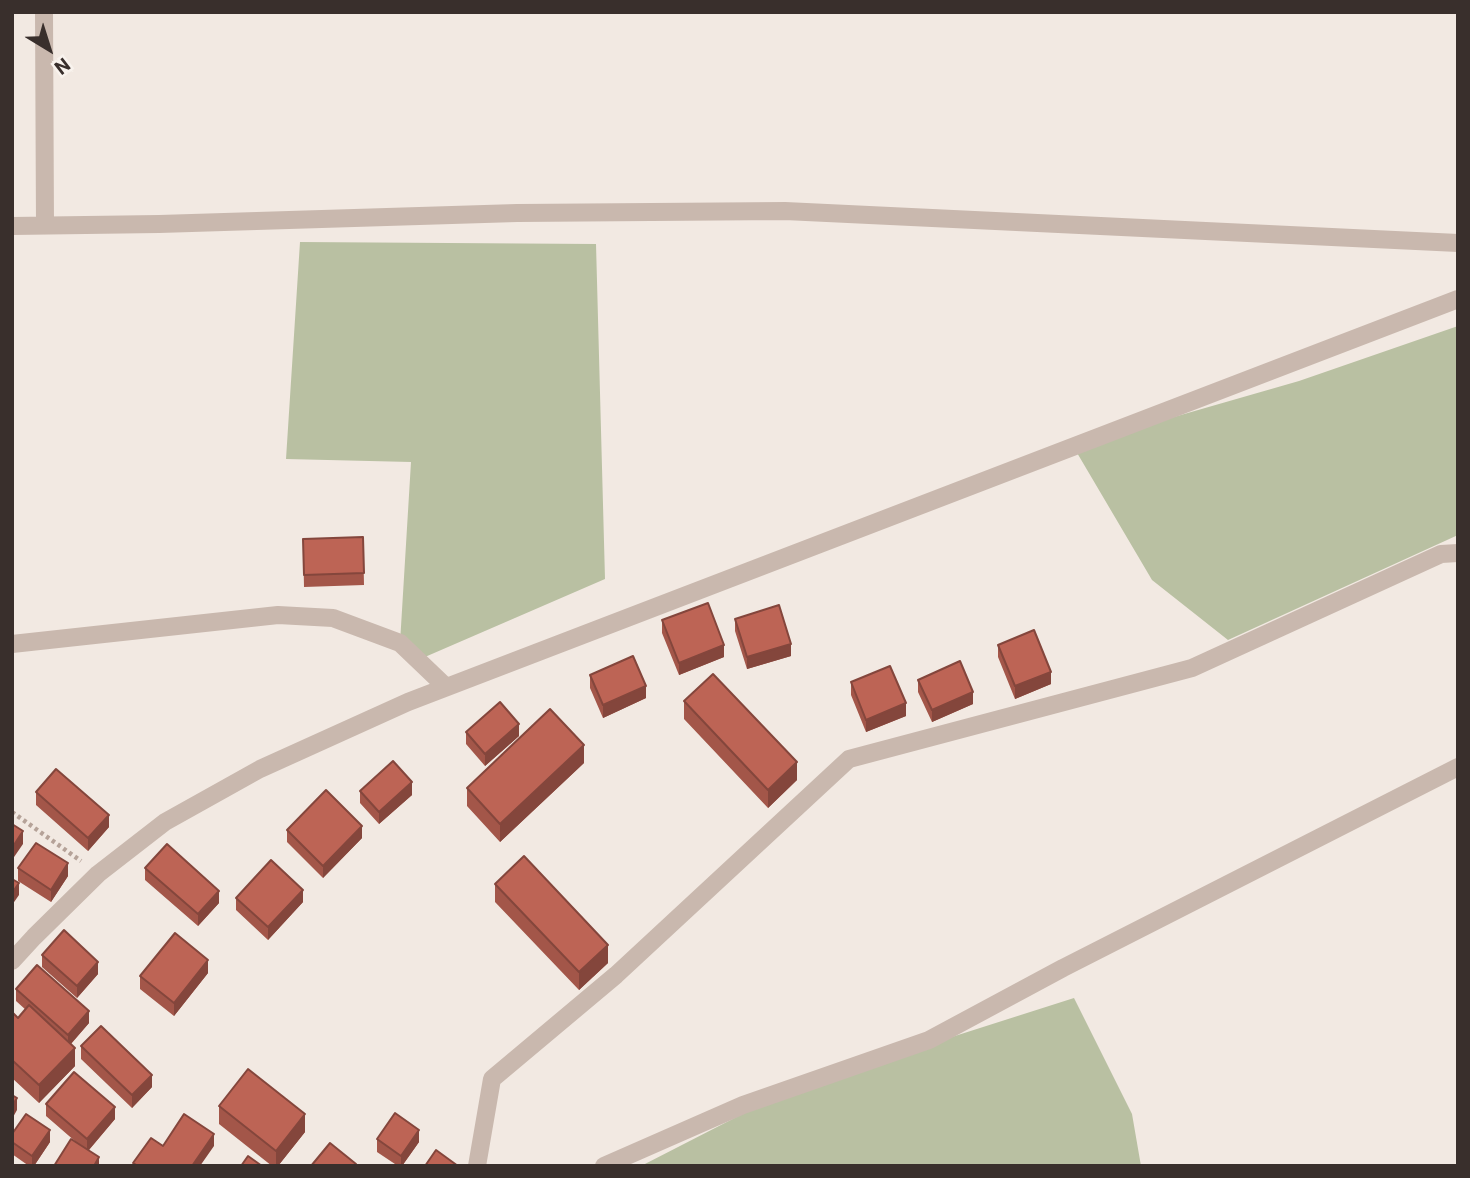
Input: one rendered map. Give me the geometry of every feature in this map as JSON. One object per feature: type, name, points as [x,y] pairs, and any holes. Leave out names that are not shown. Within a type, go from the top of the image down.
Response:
[{"type":"street","points":[[44,12],[45,225]]},
{"type":"street","points":[[16,230],[45,225],[517,213],[785,211],[1458,243]]},
{"type":"street","points":[[12,961],[98,874],[166,822],[260,769],[446,687],[1458,299]]},
{"type":"street","points":[[477,1166],[492,1079],[616,975],[849,759],[1192,668],[1441,554],[1458,552]]},
{"type":"street","points":[[12,645],[278,615],[333,618],[400,643],[446,687]]},
{"type":"street","points":[[604,1166],[743,1105],[929,1040],[1063,968],[1458,767]]},
{"type":"path","points":[[12,812],[98,874]]},
{"type":"green space","points":[[300,242],[596,244],[605,579],[418,660],[400,643],[411,462],[286,459]]},
{"type":"green space","points":[[1458,326],[1458,535],[1228,640],[1152,580],[1073,446],[1299,381]]},
{"type":"green space","points":[[1074,998],[1132,1114],[1141,1166],[641,1166],[795,1087]]},
{"type":"building","points":[[363,537],[364,573],[304,575],[303,539]]},
{"type":"building","points":[[708,603],[724,645],[679,663],[662,620]]},
{"type":"building","points":[[779,605],[791,644],[747,657],[735,619]]},
{"type":"building","points":[[1034,630],[1051,672],[1015,686],[998,645]]},
{"type":"building","points":[[633,656],[646,686],[603,705],[590,675]]},
{"type":"building","points":[[960,661],[973,692],[932,710],[918,680]]},
{"type":"building","points":[[890,666],[906,703],[866,720],[851,682]]},
{"type":"building","points":[[713,674],[797,762],[768,790],[684,701]]},
{"type":"building","points":[[500,702],[519,724],[485,754],[466,732]]},
{"type":"building","points":[[550,709],[584,745],[500,824],[467,788]]},
{"type":"building","points":[[393,761],[412,782],[379,812],[360,791]]},
{"type":"building","points":[[56,769],[109,815],[88,838],[36,792]]},
{"type":"building","points":[[326,790],[362,826],[323,866],[287,830]]},
{"type":"building","points":[[12,824],[23,831],[12,848]]},
{"type":"building","points":[[36,843],[68,863],[51,890],[18,868]]},
{"type":"building","points":[[167,844],[219,891],[198,914],[145,868]]},
{"type":"building","points":[[524,856],[608,945],[579,972],[495,884]]},
{"type":"building","points":[[271,860],[303,890],[268,927],[236,898]]},
{"type":"building","points":[[12,879],[19,883],[12,893]]},
{"type":"building","points":[[64,930],[98,962],[77,986],[42,955]]},
{"type":"building","points":[[175,933],[208,960],[174,1003],[140,976]]},
{"type":"building","points":[[37,965],[89,1011],[68,1035],[16,989]]},
{"type":"building","points":[[29,1005],[75,1048],[39,1085],[12,1060],[12,1012],[18,1018]]},
{"type":"building","points":[[101,1026],[152,1075],[132,1095],[81,1046]]},
{"type":"building","points":[[248,1069],[305,1114],[276,1151],[219,1106]]},
{"type":"building","points":[[74,1072],[115,1107],[87,1139],[46,1104]]},
{"type":"building","points":[[395,1113],[419,1130],[401,1156],[377,1139]]},
{"type":"building","points":[[26,1114],[50,1130],[32,1156],[12,1142],[12,1134]]},
{"type":"building","points":[[184,1114],[214,1134],[192,1166],[138,1166],[133,1163],[151,1138],[163,1146]]},
{"type":"building","points":[[71,1139],[99,1157],[94,1166],[54,1166]]},
{"type":"building","points":[[330,1143],[356,1164],[355,1166],[311,1166]]},
{"type":"building","points":[[436,1150],[458,1166],[425,1166]]},
{"type":"building","points":[[248,1156],[262,1166],[241,1166]]}]
